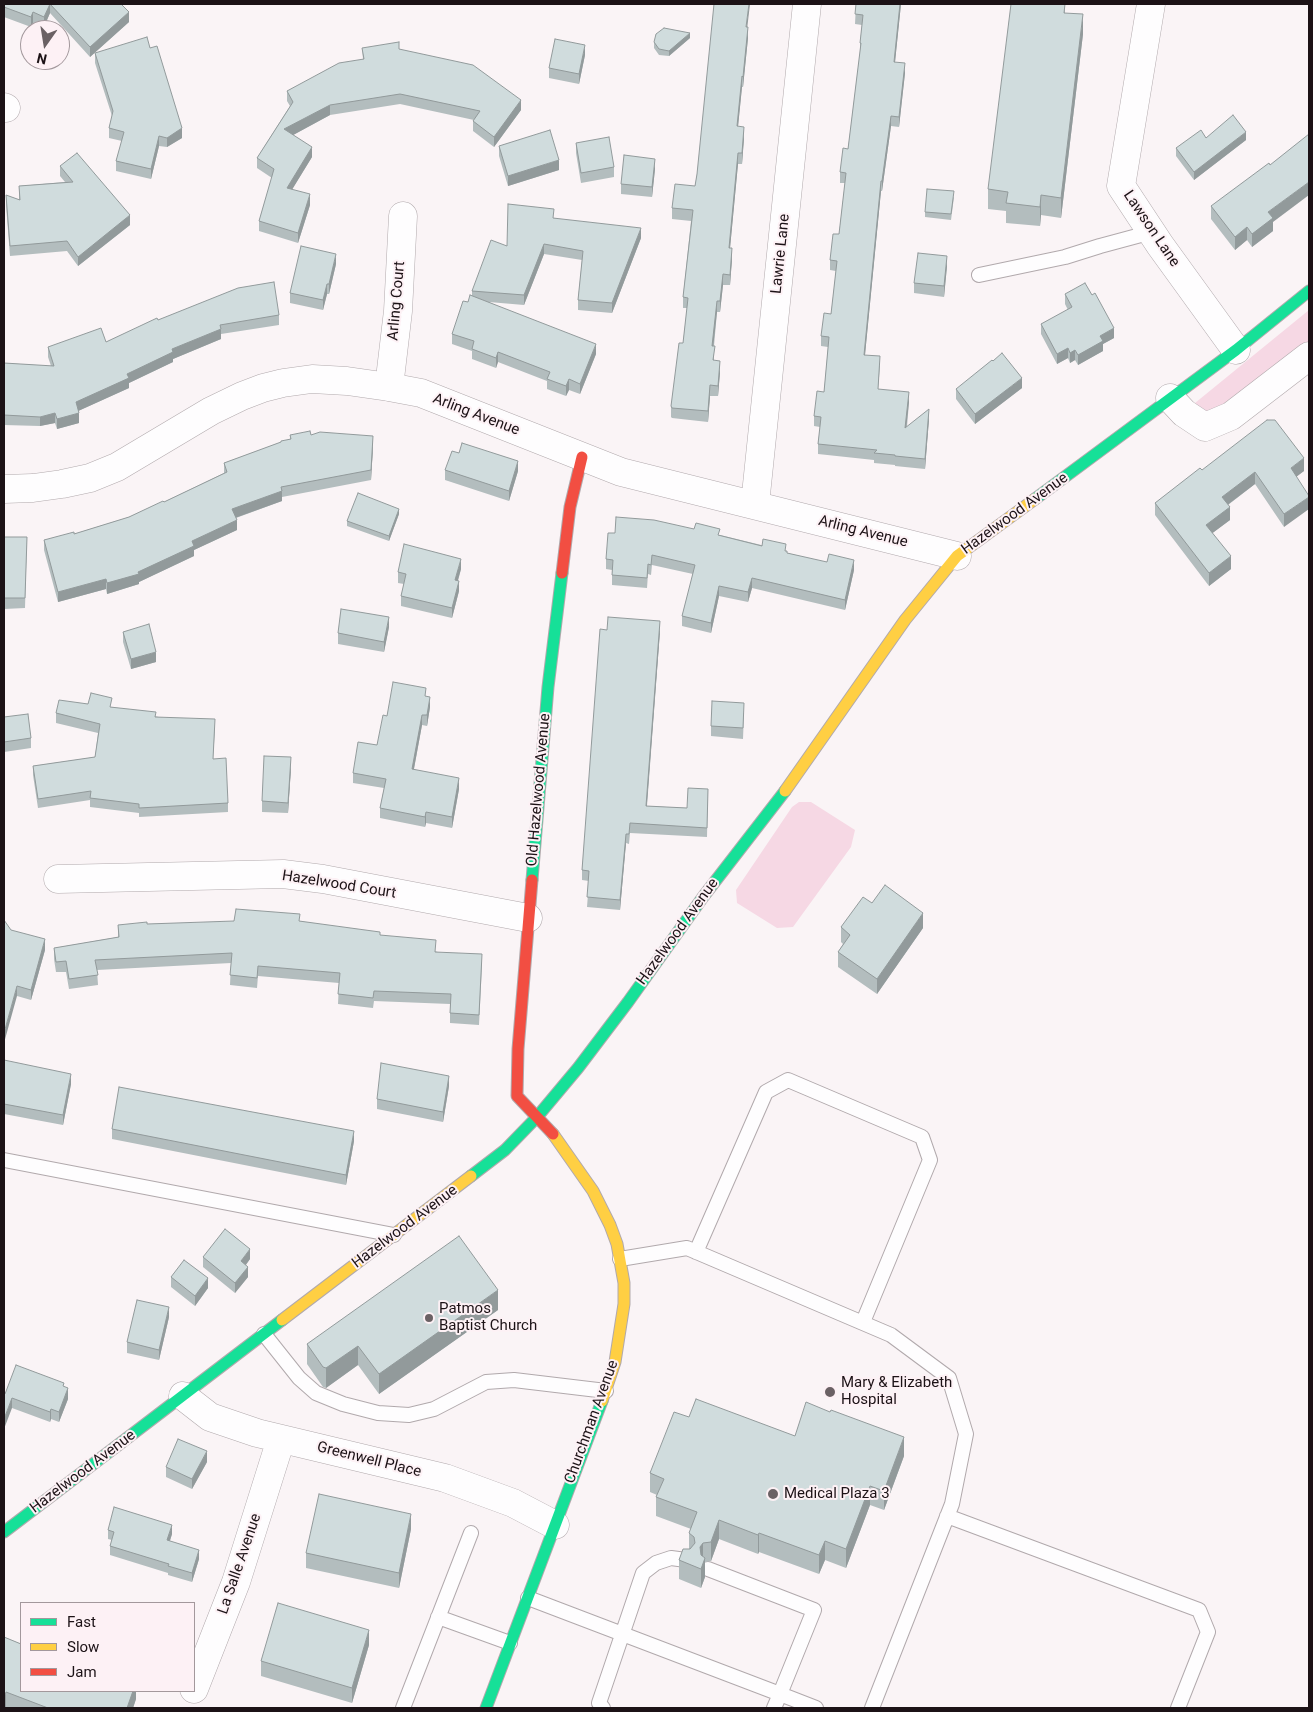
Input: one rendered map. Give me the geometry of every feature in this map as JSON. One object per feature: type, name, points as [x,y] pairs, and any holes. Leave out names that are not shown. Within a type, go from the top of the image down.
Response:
[{"type":"street","name":"Lawrie Lane","points":[[755,504],[807,4]]},
{"type":"street","name":"Lawson Lane","points":[[1151,4],[1121,186],[1236,350]]},
{"type":"street","name":"Arling Court","points":[[388,386],[398,311],[403,216]]},
{"type":"street","name":"Hazelwood Avenue","points":[[4,1532],[505,1150],[537,1118],[578,1068],[703,897],[798,774],[905,620],[957,556],[1236,350],[1309,292]]},
{"type":"street","points":[[1170,398],[1184,412],[1205,428],[1231,416],[1309,356]]},
{"type":"street","name":"Arling Avenue","points":[[4,489],[33,488],[90,478],[116,467],[211,411],[263,388],[312,379],[347,381],[388,386],[421,393],[621,472],[957,556]]},
{"type":"street","name":"Old Hazelwood Avenue","points":[[537,1118],[517,1096],[518,1049],[548,687],[570,507],[582,457]]},
{"type":"street","name":"Hazelwood Court","points":[[58,879],[283,874],[528,918]]},
{"type":"street","name":"Churchman Avenue","points":[[486,1708],[606,1391],[615,1362],[624,1304],[624,1284],[620,1259],[610,1225],[593,1191],[566,1151],[537,1118]]},
{"type":"street","name":"Greenwell Place","points":[[184,1396],[210,1417],[281,1438],[445,1478],[513,1503],[555,1524]]},
{"type":"street","name":"La Salle Avenue","points":[[195,1685],[236,1582],[281,1438]]},
{"type":"street","name":"La Salle Avenue","points":[[186,1708],[192,1692]]},
{"type":"lane","points":[[979,276],[1065,257],[1152,232]]},
{"type":"lane","points":[[696,1252],[766,1092],[788,1080],[922,1137],[930,1160],[864,1322]]},
{"type":"lane","points":[[4,1160],[394,1235]]},
{"type":"lane","points":[[620,1259],[687,1248],[891,1334],[949,1378],[966,1434],[952,1504],[872,1708]]},
{"type":"lane","points":[[264,1334],[299,1378],[316,1393],[343,1404],[378,1413],[409,1415],[434,1409],[486,1382],[514,1380],[606,1391]]},
{"type":"lane","points":[[947,1516],[1198,1610],[1208,1632],[1178,1708]]},
{"type":"lane","points":[[403,1708],[471,1533]]},
{"type":"lane","points":[[603,1708],[599,1703],[643,1573],[656,1563],[670,1558],[686,1560]]},
{"type":"lane","points":[[708,1569],[814,1610],[774,1708]]},
{"type":"lane","points":[[528,1598],[816,1708]]},
{"type":"lane","points":[[438,1617],[510,1643]]},
{"type":"shaded area","points":[[1309,310],[1309,351],[1220,414],[1200,411],[1195,403]]},
{"type":"shaded area","points":[[799,802],[811,802],[855,830],[851,847],[793,927],[777,928],[737,903],[736,890],[792,807]]},
{"type":"building","points":[[4,4],[50,4],[44,17],[33,12],[31,17],[4,7]]},
{"type":"building","points":[[50,4],[121,4],[129,12],[90,47],[70,26],[70,20],[65,20]]},
{"type":"building","points":[[714,4],[749,4],[737,126],[744,127],[742,153],[738,153],[729,248],[732,248],[730,275],[723,274],[720,301],[717,301],[712,346],[715,346],[713,360],[720,361],[718,386],[710,385],[708,411],[672,408],[671,406],[679,343],[683,343],[688,298],[683,297],[693,210],[672,208],[675,184],[695,186]]},
{"type":"building","points":[[856,4],[900,4],[894,62],[905,63],[899,117],[891,116],[881,181],[864,355],[880,356],[878,389],[909,392],[905,428],[929,409],[925,459],[874,453],[877,450],[818,444],[821,417],[814,416],[817,391],[824,392],[829,337],[821,336],[824,313],[831,314],[837,261],[830,260],[833,234],[839,234],[846,173],[840,172],[843,148],[848,149],[861,43],[863,15],[855,14]]},
{"type":"building","points":[[1011,4],[1065,4],[1064,13],[1083,14],[1061,198],[1041,195],[1040,207],[1006,203],[1008,192],[988,189]]},
{"type":"building","points":[[664,28],[690,33],[669,51],[659,49],[654,42],[656,34]]},
{"type":"building","points":[[147,37],[150,48],[157,46],[182,128],[167,138],[159,136],[151,169],[116,161],[124,132],[109,128],[113,111],[95,53]]},
{"type":"building","points":[[555,39],[585,45],[579,74],[549,68]]},
{"type":"building","points":[[399,42],[399,49],[473,65],[521,100],[494,137],[473,121],[480,111],[400,94],[330,105],[284,129],[312,147],[287,188],[310,194],[298,233],[259,221],[274,169],[257,158],[293,102],[287,91],[339,63],[364,59],[362,48]]},
{"type":"building","points":[[1233,115],[1246,132],[1194,172],[1176,148],[1201,130],[1206,138]]},
{"type":"building","points":[[550,130],[559,160],[508,176],[499,146]]},
{"type":"building","points":[[1309,134],[1309,182],[1268,212],[1273,218],[1252,234],[1247,227],[1235,237],[1211,206],[1269,163],[1270,165]]},
{"type":"building","points":[[609,137],[614,167],[581,173],[576,143]]},
{"type":"building","points":[[77,153],[130,215],[78,257],[67,241],[10,246],[6,195],[20,200],[19,186],[73,182],[60,166]]},
{"type":"building","points":[[624,155],[655,159],[652,187],[621,184]]},
{"type":"building","points":[[927,189],[954,191],[951,214],[925,212]]},
{"type":"building","points":[[508,204],[554,209],[553,218],[641,228],[612,303],[578,300],[583,251],[544,244],[524,295],[472,291],[491,240],[507,246]]},
{"type":"building","points":[[301,246],[336,254],[323,300],[290,293]]},
{"type":"building","points":[[918,253],[947,256],[944,286],[914,283]]},
{"type":"building","points":[[274,282],[279,315],[220,325],[221,329],[172,349],[173,352],[127,374],[129,378],[76,402],[79,413],[57,419],[55,413],[40,417],[4,415],[4,363],[54,366],[48,347],[101,328],[106,342],[157,318],[158,320],[238,288]]},
{"type":"building","points":[[1085,283],[1092,295],[1095,293],[1114,328],[1100,336],[1103,341],[1078,355],[1075,350],[1070,353],[1068,348],[1057,354],[1041,324],[1072,307],[1065,294]]},
{"type":"building","points":[[470,295],[596,344],[580,384],[569,379],[566,386],[547,379],[550,372],[498,352],[496,358],[472,349],[474,341],[452,334],[463,301],[468,302]]},
{"type":"building","points":[[1002,353],[1022,378],[975,414],[956,389]]},
{"type":"building","points":[[1267,420],[1275,420],[1304,458],[1291,468],[1309,497],[1284,514],[1255,472],[1222,497],[1230,507],[1206,525],[1231,556],[1209,573],[1155,503]]},
{"type":"building","points":[[310,431],[311,435],[320,432],[373,436],[371,470],[281,487],[282,491],[232,509],[237,520],[192,541],[194,546],[138,572],[139,574],[107,583],[106,579],[58,592],[44,540],[74,532],[74,534],[129,517],[227,472],[224,463],[291,439],[290,435]]},
{"type":"building","points":[[462,443],[518,461],[509,491],[445,470],[452,451],[459,453]]},
{"type":"building","points":[[358,493],[399,509],[389,536],[347,521]]},
{"type":"building","points":[[616,517],[654,520],[694,529],[696,523],[720,529],[718,535],[762,546],[763,539],[786,544],[785,551],[787,553],[827,562],[829,554],[854,560],[845,600],[752,578],[748,592],[719,586],[711,623],[682,616],[695,565],[652,555],[651,565],[648,564],[647,578],[612,575],[613,560],[606,559],[608,533],[615,533]]},
{"type":"building","points":[[4,537],[27,537],[25,598],[4,598]]},
{"type":"building","points":[[404,544],[461,559],[455,580],[459,581],[452,608],[401,596],[406,574],[398,572]]},
{"type":"building","points":[[341,609],[389,617],[384,642],[338,633]]},
{"type":"building","points":[[608,617],[660,621],[646,806],[687,808],[688,788],[708,789],[707,828],[630,823],[629,834],[626,834],[620,900],[587,897],[589,871],[582,870],[600,629],[607,630]]},
{"type":"building","points":[[149,624],[156,652],[131,659],[123,632]]},
{"type":"building","points":[[393,682],[426,688],[425,696],[430,697],[427,715],[422,715],[412,769],[459,778],[452,817],[426,812],[425,817],[380,808],[386,779],[353,773],[358,742],[377,745],[383,715],[387,716]]},
{"type":"building","points":[[91,693],[112,698],[110,707],[156,712],[155,717],[215,719],[213,759],[226,758],[228,803],[139,808],[139,804],[90,798],[91,791],[38,799],[33,766],[95,757],[100,724],[56,713],[59,700],[88,704]]},
{"type":"building","points":[[712,701],[744,703],[743,728],[711,726]]},
{"type":"building","points":[[28,714],[31,738],[4,742],[4,717]]},
{"type":"building","points":[[264,756],[291,757],[288,803],[262,801]]},
{"type":"building","points":[[885,885],[923,913],[877,979],[838,952],[850,935],[841,927],[863,897],[872,903]]},
{"type":"building","points":[[236,909],[300,914],[299,921],[380,932],[380,935],[436,940],[435,952],[482,954],[479,1015],[450,1013],[451,994],[374,991],[373,998],[338,994],[340,973],[258,966],[257,978],[230,975],[232,953],[95,960],[98,975],[69,979],[66,961],[56,962],[54,948],[119,937],[118,925],[147,922],[147,924],[234,921]]},
{"type":"building","points":[[4,920],[11,930],[45,939],[31,990],[17,986],[4,1033]]},
{"type":"building","points":[[4,1060],[71,1074],[63,1115],[4,1104]]},
{"type":"building","points":[[381,1063],[449,1076],[443,1112],[377,1099]]},
{"type":"building","points":[[119,1087],[354,1131],[346,1175],[112,1129]]},
{"type":"building","points":[[225,1229],[250,1249],[241,1261],[248,1267],[235,1283],[203,1257]]},
{"type":"building","name":"Patmos Baptist Church","points":[[459,1236],[498,1290],[379,1374],[358,1346],[326,1368],[323,1367],[307,1344]]},
{"type":"building","points":[[184,1260],[208,1278],[195,1296],[171,1277]]},
{"type":"building","points":[[137,1300],[169,1307],[159,1350],[127,1342]]},
{"type":"building","points":[[16,1365],[64,1383],[63,1386],[68,1388],[59,1412],[51,1409],[50,1412],[12,1398],[4,1419],[4,1393]]},
{"type":"building","name":"Medical Plaza 3","points":[[696,1399],[795,1436],[806,1402],[904,1437],[884,1491],[870,1486],[846,1549],[825,1541],[819,1555],[719,1520],[711,1542],[703,1543],[700,1547],[701,1555],[705,1558],[701,1569],[679,1560],[683,1549],[690,1549],[695,1543],[694,1537],[689,1533],[697,1512],[656,1497],[664,1479],[650,1473],[674,1412],[689,1417]]},
{"type":"building","points":[[178,1439],[207,1451],[192,1479],[166,1467]]},
{"type":"building","points":[[319,1494],[411,1514],[399,1573],[306,1553]]},
{"type":"building","points":[[114,1507],[172,1525],[167,1540],[199,1550],[192,1573],[110,1546],[114,1532],[108,1530]]},
{"type":"building","points":[[278,1603],[369,1630],[352,1688],[261,1661]]},
{"type":"building","points":[[4,1637],[20,1644],[20,1692],[133,1692],[127,1708],[48,1708],[6,1692],[4,1699]]},
{"type":"traffic: fast","points":[[1035,499],[1236,350],[1309,291]]},
{"type":"traffic: fast","points":[[532,880],[548,687],[562,573]]},
{"type":"traffic: fast","points":[[471,1176],[505,1150],[537,1117],[578,1068],[703,897],[785,791]]},
{"type":"traffic: fast","points":[[4,1532],[282,1320]]},
{"type":"traffic: fast","points":[[486,1708],[602,1401]]},
{"type":"traffic: slow","points":[[785,791],[905,620],[957,556],[1035,499]]},
{"type":"traffic: slow","points":[[553,1134],[593,1191],[617,1244],[624,1283],[624,1304],[615,1362],[602,1401]]},
{"type":"traffic: slow","points":[[282,1320],[471,1176]]},
{"type":"traffic: jam","points":[[562,573],[570,507],[582,457]]},
{"type":"traffic: jam","points":[[532,880],[518,1049],[517,1096],[553,1134]]},
{"type":"place","name":"Patmos Baptist Church","points":[[429,1318]]},
{"type":"place","name":"Mary & Elizabeth Hospital","points":[[830,1392]]},
{"type":"place","name":"Medical Plaza 3","points":[[773,1494]]}]
